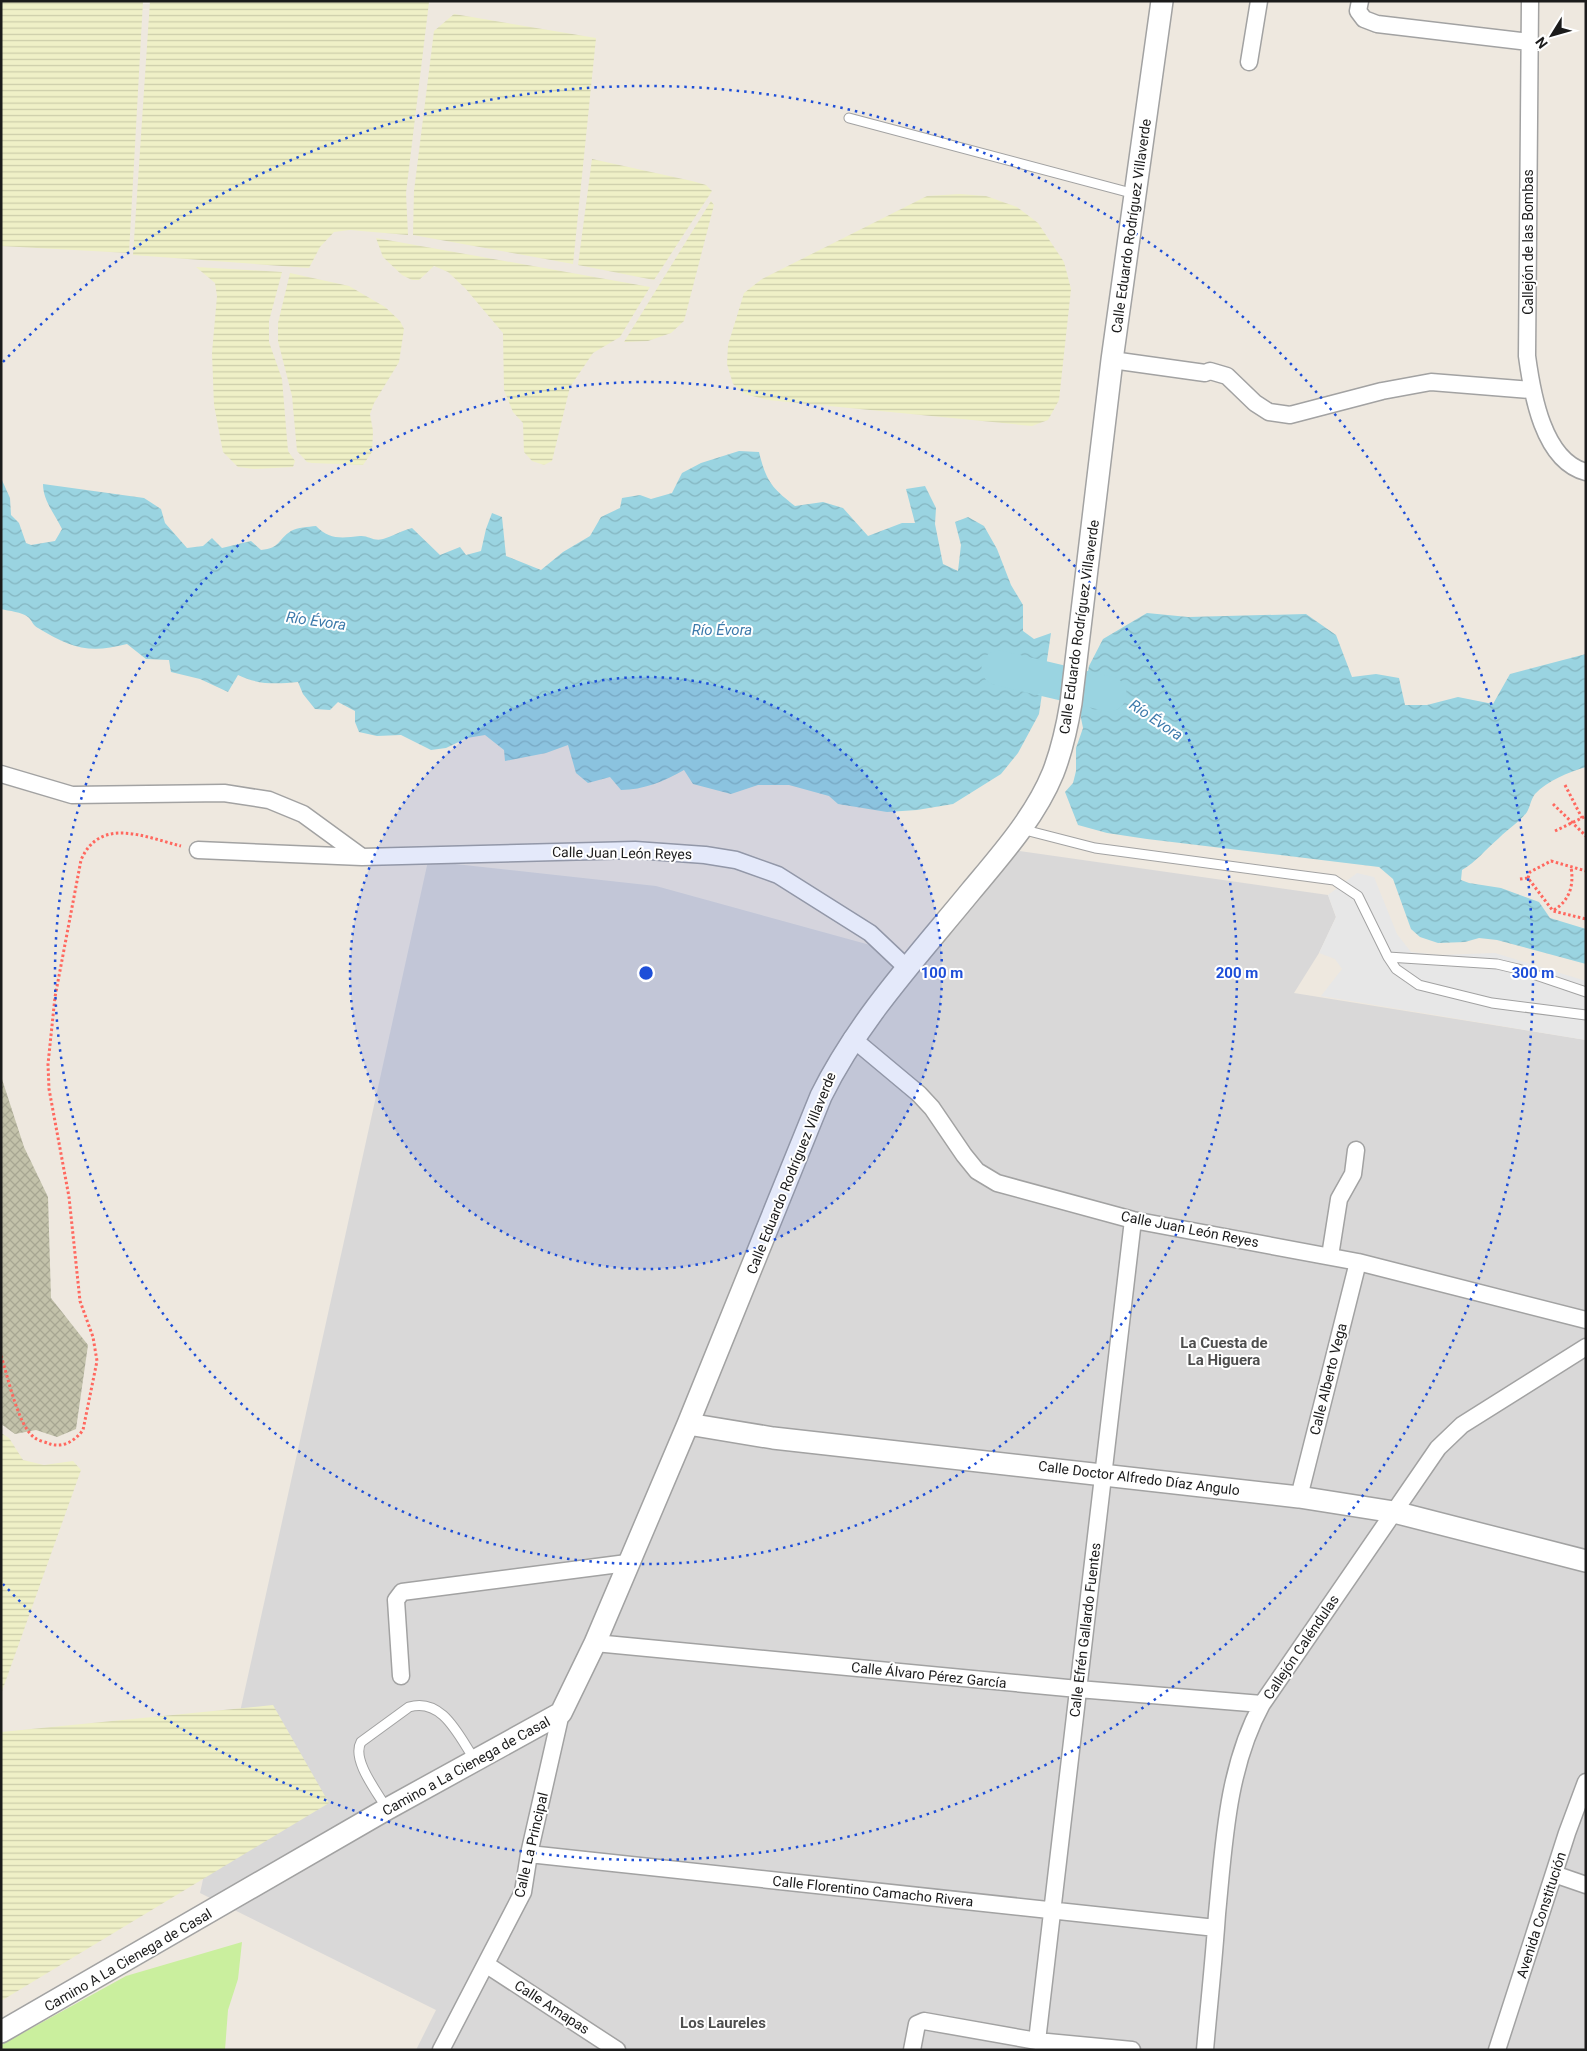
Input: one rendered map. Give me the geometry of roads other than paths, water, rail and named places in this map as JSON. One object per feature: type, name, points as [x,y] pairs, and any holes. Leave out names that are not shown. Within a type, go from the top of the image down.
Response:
[{"type":"street","name":"Calle Eduardo Rodríguez Villaverde","points":[[688,1424],[820,1096],[852,1038],[1021,829],[1053,773],[1066,734],[1112,360],[1162,1]]},
{"type":"street","points":[[1248,62],[1259,1]]},
{"type":"street","points":[[1360,1],[1358,11],[1364,19],[1377,24],[1529,42]]},
{"type":"street","name":"Callejón de las Bombas","points":[[1530,1],[1527,356],[1531,390],[1540,419],[1556,451],[1580,470]]},
{"type":"street","points":[[1112,360],[1205,373],[1210,370],[1227,376],[1255,403],[1269,412],[1290,415],[1390,389],[1431,382],[1531,390]]},
{"type":"street","points":[[1,774],[72,795],[224,793],[269,800],[303,814],[362,858]]},
{"type":"street","name":"Calle Juan León Reyes","points":[[198,850],[362,858],[634,850],[705,855],[736,860],[778,875],[816,897],[870,933],[908,968]]},
{"type":"street","name":"Calle Juan León Reyes","points":[[852,1038],[919,1094],[932,1108],[964,1155],[986,1178],[1133,1220],[1358,1262],[1586,1320]]},
{"type":"street","points":[[1330,1256],[1338,1204],[1341,1193],[1353,1174],[1356,1150]]},
{"type":"street","name":"Calle Efrén Gallardo Fuentes","points":[[1037,2041],[1133,1220]]},
{"type":"street","name":"Calle Alberto Vega","points":[[1299,1497],[1358,1262]]},
{"type":"street","name":"Callejón Caléndulas","points":[[1205,2050],[1229,1805],[1245,1743],[1262,1704],[1438,1448],[1462,1426],[1586,1347]]},
{"type":"street","name":"Calle Doctor Alfredo Díaz Angulo","points":[[688,1424],[773,1438],[1103,1473],[1299,1497],[1394,1512],[1586,1561]]},
{"type":"street","name":"Camino a La Cienega de Casal","points":[[254,1887],[388,1809],[562,1713],[596,1642],[627,1564],[688,1424]]},
{"type":"street","points":[[401,1676],[396,1600],[402,1592],[627,1564]]},
{"type":"street","name":"Calle Álvaro Pérez García","points":[[596,1642],[1078,1689],[1262,1704]]},
{"type":"street","name":"Calle La Principal","points":[[441,2050],[487,1965],[523,1892],[529,1854],[562,1713]]},
{"type":"street","name":"Avenida Constitución","points":[[1497,2050],[1586,1782]]},
{"type":"street","name":"Calle Florentino Camacho Rivera","points":[[529,1854],[1216,1928]]},
{"type":"street","points":[[1554,1874],[1586,1885]]},
{"type":"street","name":"Camino A La Cienega de Casal","points":[[1,2032],[254,1887]]},
{"type":"street","name":"Calle Amapas","points":[[487,1965],[617,2050]]},
{"type":"street","points":[[912,2050],[918,2023],[924,2021],[1037,2041],[1132,2050]]},
{"type":"lane","points":[[848,118],[1135,194]]},
{"type":"lane","points":[[1021,829],[1095,848],[1334,880],[1358,896],[1388,957],[1406,977],[1432,989],[1492,1003],[1586,1015]]},
{"type":"lane","points":[[1388,957],[1497,964],[1518,969],[1586,992]]},
{"type":"lane","points":[[388,1809],[361,1764],[358,1747],[361,1742],[409,1707],[418,1704],[435,1708],[444,1716],[475,1761]]},
{"type":"water","name":"Río Évora","points":[[739,451],[759,452],[767,477],[775,489],[795,506],[823,502],[843,508],[868,536],[902,523],[915,523],[906,489],[925,486],[936,508],[935,524],[943,564],[958,571],[961,545],[955,522],[968,517],[984,526],[997,549],[1011,585],[1023,605],[1023,631],[1034,639],[1051,633],[1039,714],[1018,753],[1001,774],[953,804],[917,810],[887,812],[838,804],[829,796],[789,785],[758,785],[731,794],[693,784],[684,770],[654,784],[621,790],[610,777],[588,783],[576,773],[568,745],[546,753],[505,761],[504,750],[485,735],[467,738],[446,748],[431,750],[401,735],[377,736],[359,732],[355,722],[355,711],[338,702],[330,710],[315,709],[303,694],[298,682],[268,683],[253,681],[238,675],[228,692],[200,679],[171,672],[169,660],[146,659],[127,644],[102,649],[81,647],[60,640],[36,627],[25,615],[1,609],[1,478],[10,498],[11,515],[19,523],[26,543],[31,545],[55,541],[62,529],[47,502],[43,484],[144,498],[161,509],[165,523],[187,548],[203,546],[212,538],[222,548],[251,541],[261,550],[267,549],[276,545],[287,534],[303,527],[316,526],[326,534],[336,537],[363,536],[378,540],[412,528],[440,555],[460,547],[466,555],[481,551],[492,513],[502,517],[506,556],[541,570],[563,552],[590,536],[601,517],[620,508],[622,498],[640,495],[651,499],[672,493],[682,473],[701,463]]},
{"type":"water","name":"Río Évora","points":[[1147,613],[1188,617],[1306,614],[1336,635],[1352,677],[1376,674],[1399,678],[1405,705],[1427,705],[1458,697],[1493,704],[1510,674],[1586,654],[1586,767],[1573,771],[1540,789],[1535,794],[1527,812],[1521,819],[1462,870],[1461,880],[1501,888],[1539,902],[1550,918],[1586,929],[1586,964],[1497,940],[1479,938],[1465,942],[1438,943],[1420,937],[1411,929],[1393,879],[1379,867],[1147,839],[1107,833],[1078,825],[1065,792],[1073,783],[1076,771],[1076,748],[1083,728],[1080,713],[1089,666],[1103,639]]},
{"type":"waterway","name":"Río Évora","points":[[999,668],[1109,694]]},
{"type":"district","name":"La Cuesta de La Higuera","points":[[1224,1352]]},
{"type":"district","name":"Los Laureles","points":[[723,2023]]}]
